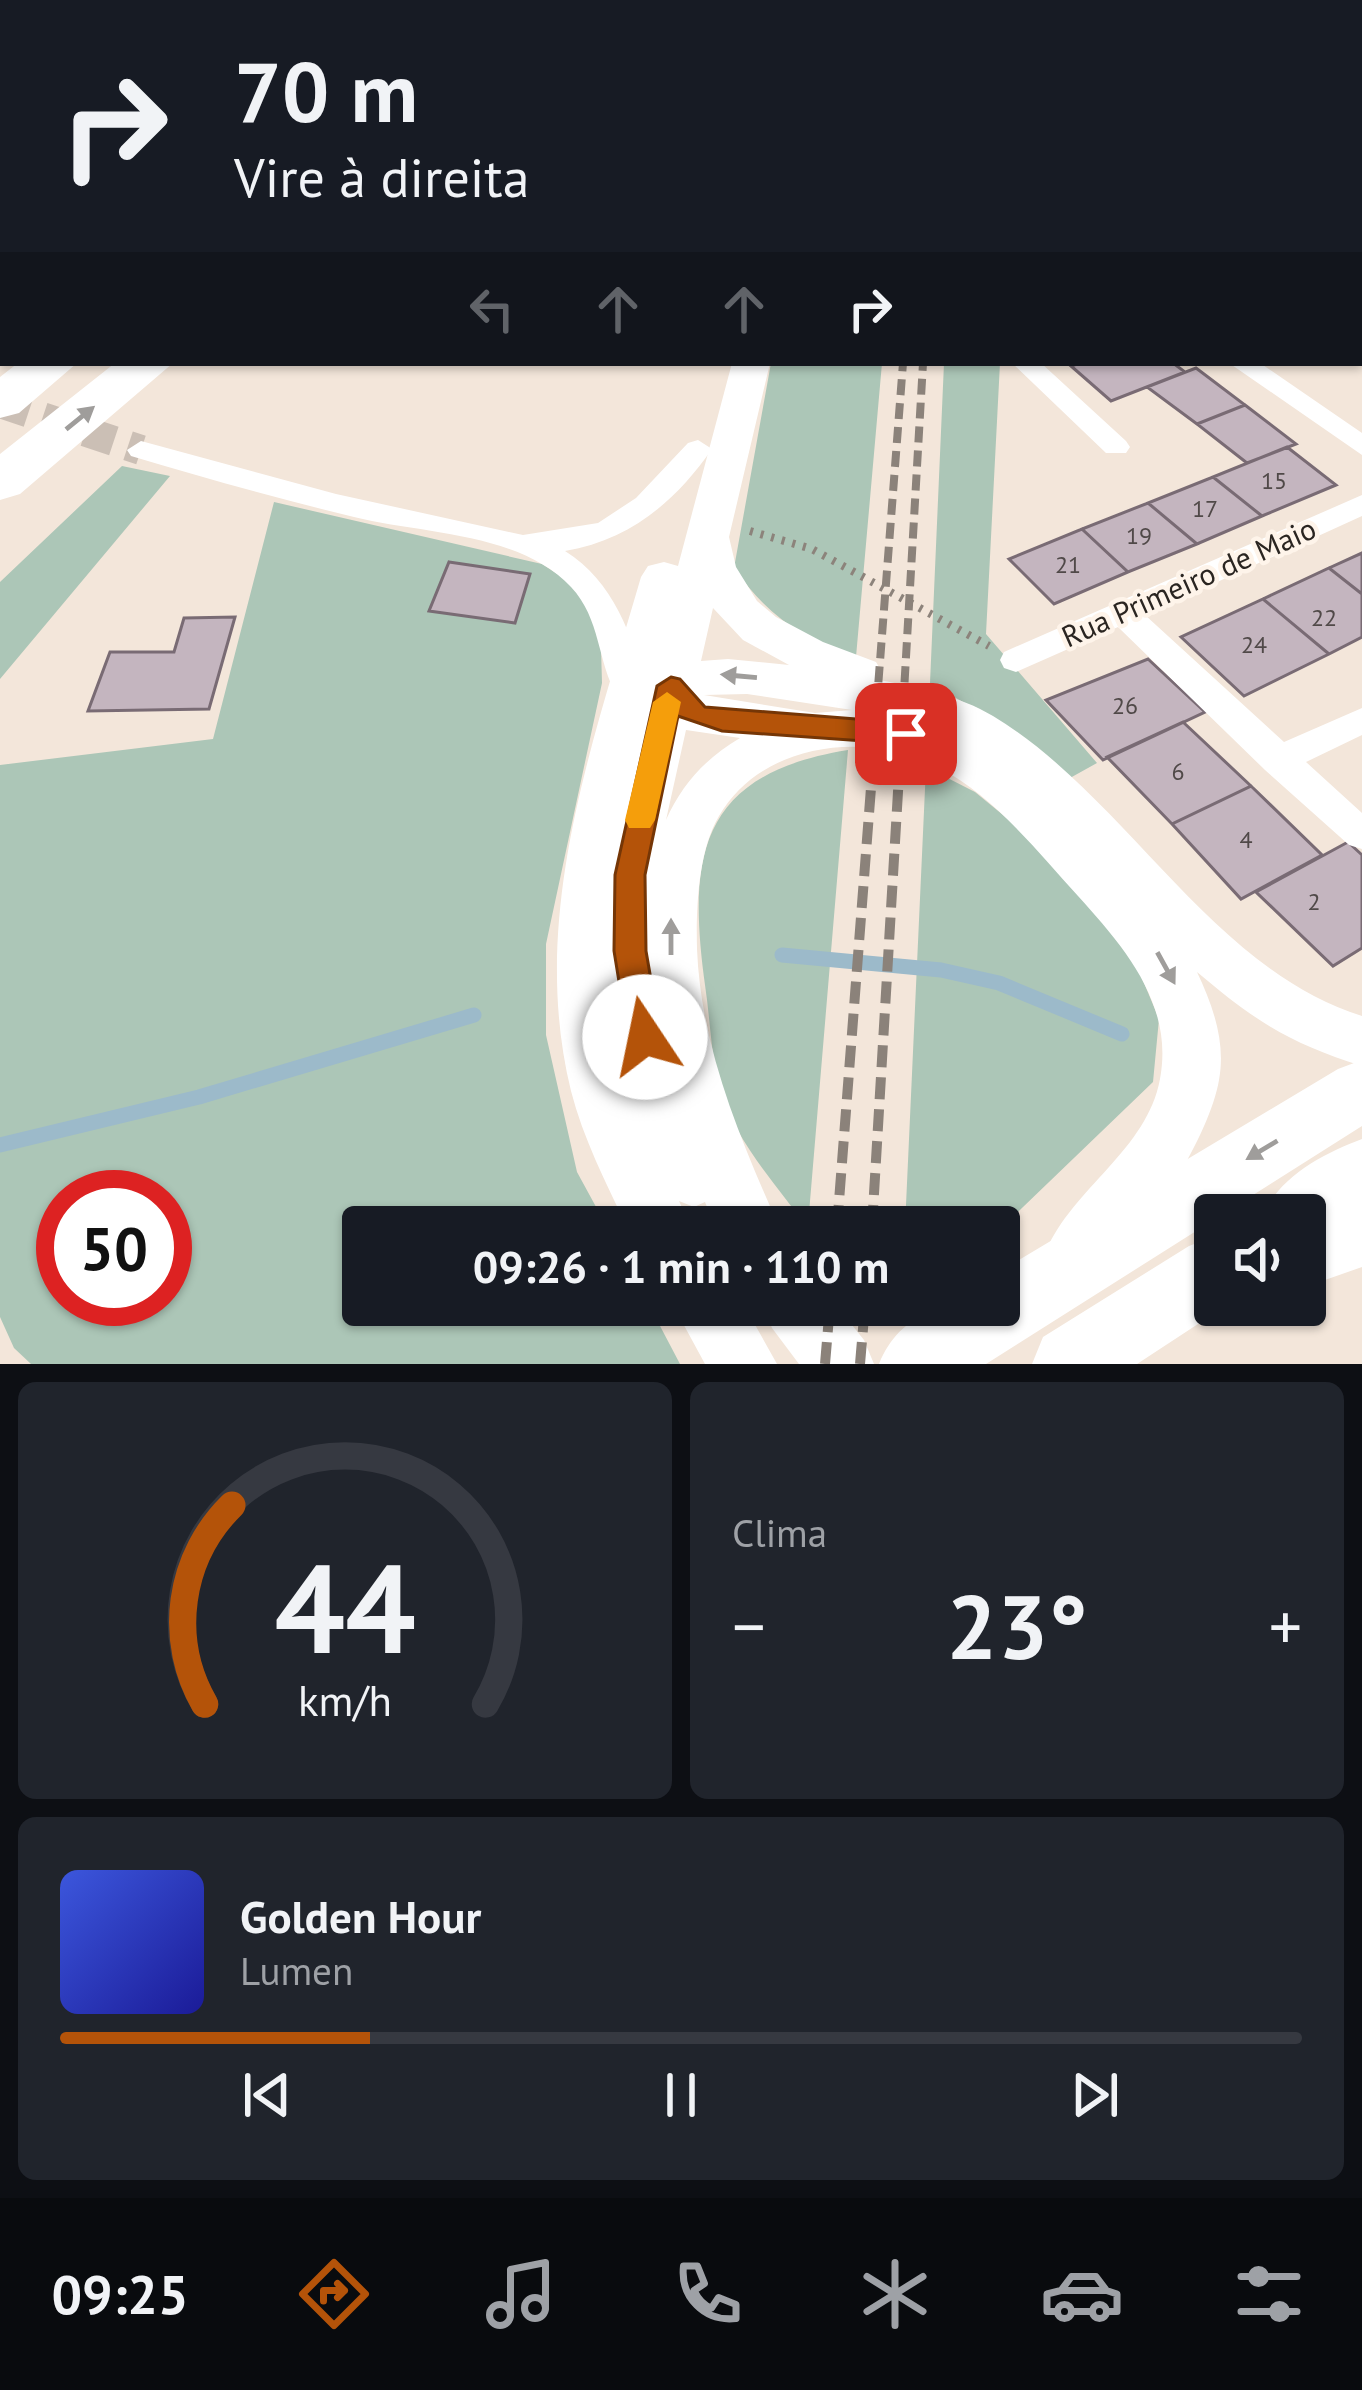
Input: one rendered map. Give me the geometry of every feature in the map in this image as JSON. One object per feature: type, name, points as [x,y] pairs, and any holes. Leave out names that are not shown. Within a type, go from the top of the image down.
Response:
[{"type":"highway","points":[[0,402],[47,366]]},
{"type":"highway","points":[[4,481],[143,366]]},
{"type":"main road","points":[[720,366],[652,623],[655,650],[641,708],[595,845],[582,982],[602,1092],[671,1146],[727,1206]]},
{"type":"main road","points":[[751,366],[728,533],[713,575],[722,592],[756,628],[810,656],[928,701],[1032,767],[1260,992],[1305,1022],[1362,1041]]},
{"type":"main road","points":[[710,1206],[671,1146],[640,1016],[628,912],[641,708],[728,533]]},
{"type":"main road","points":[[641,708],[688,678],[740,675],[896,702],[971,726]]},
{"type":"main road","points":[[641,708],[681,704],[697,715],[906,734],[958,754],[1038,819],[1152,943],[1173,979],[1192,1051],[1188,1085],[1158,1152],[1063,1270]]},
{"type":"main road","points":[[662,1206],[671,1146],[671,907],[687,835],[700,803],[752,752],[779,740],[830,729]]},
{"type":"main road","points":[[917,1364],[1362,1090]]},
{"type":"main road","points":[[1326,1196],[1362,1171]]},
{"type":"main road","points":[[1326,1249],[1362,1237]]},
{"type":"main road","points":[[1070,1364],[1194,1290]]},
{"type":"main road","points":[[719,1326],[743,1364]]},
{"type":"main road","points":[[811,1326],[839,1364]]},
{"type":"street","points":[[1028,366],[1116,447]]},
{"type":"street","points":[[1246,366],[1362,446]]},
{"type":"street","points":[[502,540],[576,542],[609,532],[642,510],[698,448]]},
{"type":"street","points":[[141,450],[273,488],[502,540],[558,559],[586,583],[620,649],[641,708]]},
{"type":"street","name":"Rua Primeiro de Maio","points":[[1016,660],[1362,505]]},
{"type":"street","points":[[1123,613],[1362,835]]},
{"type":"street","points":[[1277,760],[1362,720]]},
{"type":"path","points":[[728,533],[812,549],[1016,660]]},
{"type":"green space","points":[[770,366],[882,366],[856,657],[819,643],[787,623],[734,568]]},
{"type":"green space","points":[[944,366],[1000,366],[986,634],[1097,763],[1070,778],[982,713],[930,683]]},
{"type":"green space","points":[[122,466],[170,476],[0,679],[0,582]]},
{"type":"green space","points":[[274,502],[542,564],[585,592],[601,648],[602,683],[546,944],[546,1035],[577,1172],[596,1206],[342,1206],[342,1326],[660,1326],[680,1364],[31,1364],[14,1348],[0,1317],[0,765],[213,739]]},
{"type":"green space","points":[[848,750],[809,1206],[791,1206],[769,1178],[745,1142],[719,1086],[699,896],[703,859],[714,827],[733,800],[761,778]]},
{"type":"green space","points":[[926,767],[975,792],[1048,852],[1137,966],[1159,1019],[1153,1082],[1020,1210],[1020,1206],[906,1206]]},
{"type":"building","points":[[1071,366],[1177,366],[1185,372],[1111,401]]},
{"type":"building","points":[[1196,368],[1245,405],[1197,424],[1147,387]]},
{"type":"building","points":[[1245,405],[1296,444],[1247,463],[1197,424]]},
{"type":"building","points":[[1287,447],[1336,485],[1262,516],[1213,477]]},
{"type":"building","points":[[1213,477],[1262,516],[1197,544],[1148,503]]},
{"type":"building","points":[[1148,503],[1197,544],[1128,572],[1082,529]]},
{"type":"building","points":[[1082,529],[1128,572],[1054,604],[1009,559]]},
{"type":"building","points":[[1362,553],[1362,594],[1329,568]]},
{"type":"building","points":[[449,562],[530,574],[515,623],[429,611]]},
{"type":"building","points":[[1329,568],[1362,594],[1362,637],[1329,654],[1263,599]]},
{"type":"building","points":[[1263,599],[1329,654],[1244,696],[1181,637]]},
{"type":"building","points":[[235,617],[209,709],[88,711],[110,652],[174,652],[184,618]]},
{"type":"building","points":[[1148,659],[1205,712],[1103,760],[1046,700]]},
{"type":"building","points":[[1183,722],[1251,786],[1172,824],[1107,757]]},
{"type":"building","points":[[1251,786],[1322,855],[1241,899],[1172,824]]},
{"type":"building","points":[[1348,842],[1362,855],[1362,948],[1333,966],[1256,892]]},
{"type":"waterway","points":[[782,955],[941,970],[999,983],[1122,1034]]},
{"type":"waterway","points":[[0,1145],[199,1097],[474,1015]]},
{"type":"tunnel","points":[[0,403],[141,450]]},
{"type":"railway","points":[[871,778],[903,366]]},
{"type":"railway","points":[[899,778],[923,366]]},
{"type":"railway","points":[[839,1206],[872,775]]},
{"type":"railway","points":[[873,1206],[899,775]]},
{"type":"railway","points":[[825,1364],[828,1326]]},
{"type":"railway","points":[[860,1364],[863,1326]]},
{"type":"slow traffic","points":[[640,820],[667,702]]},
{"type":"route","points":[[645,1037],[630,951],[630,875],[671,686],[681,704],[697,715],[722,721],[906,734]]}]
